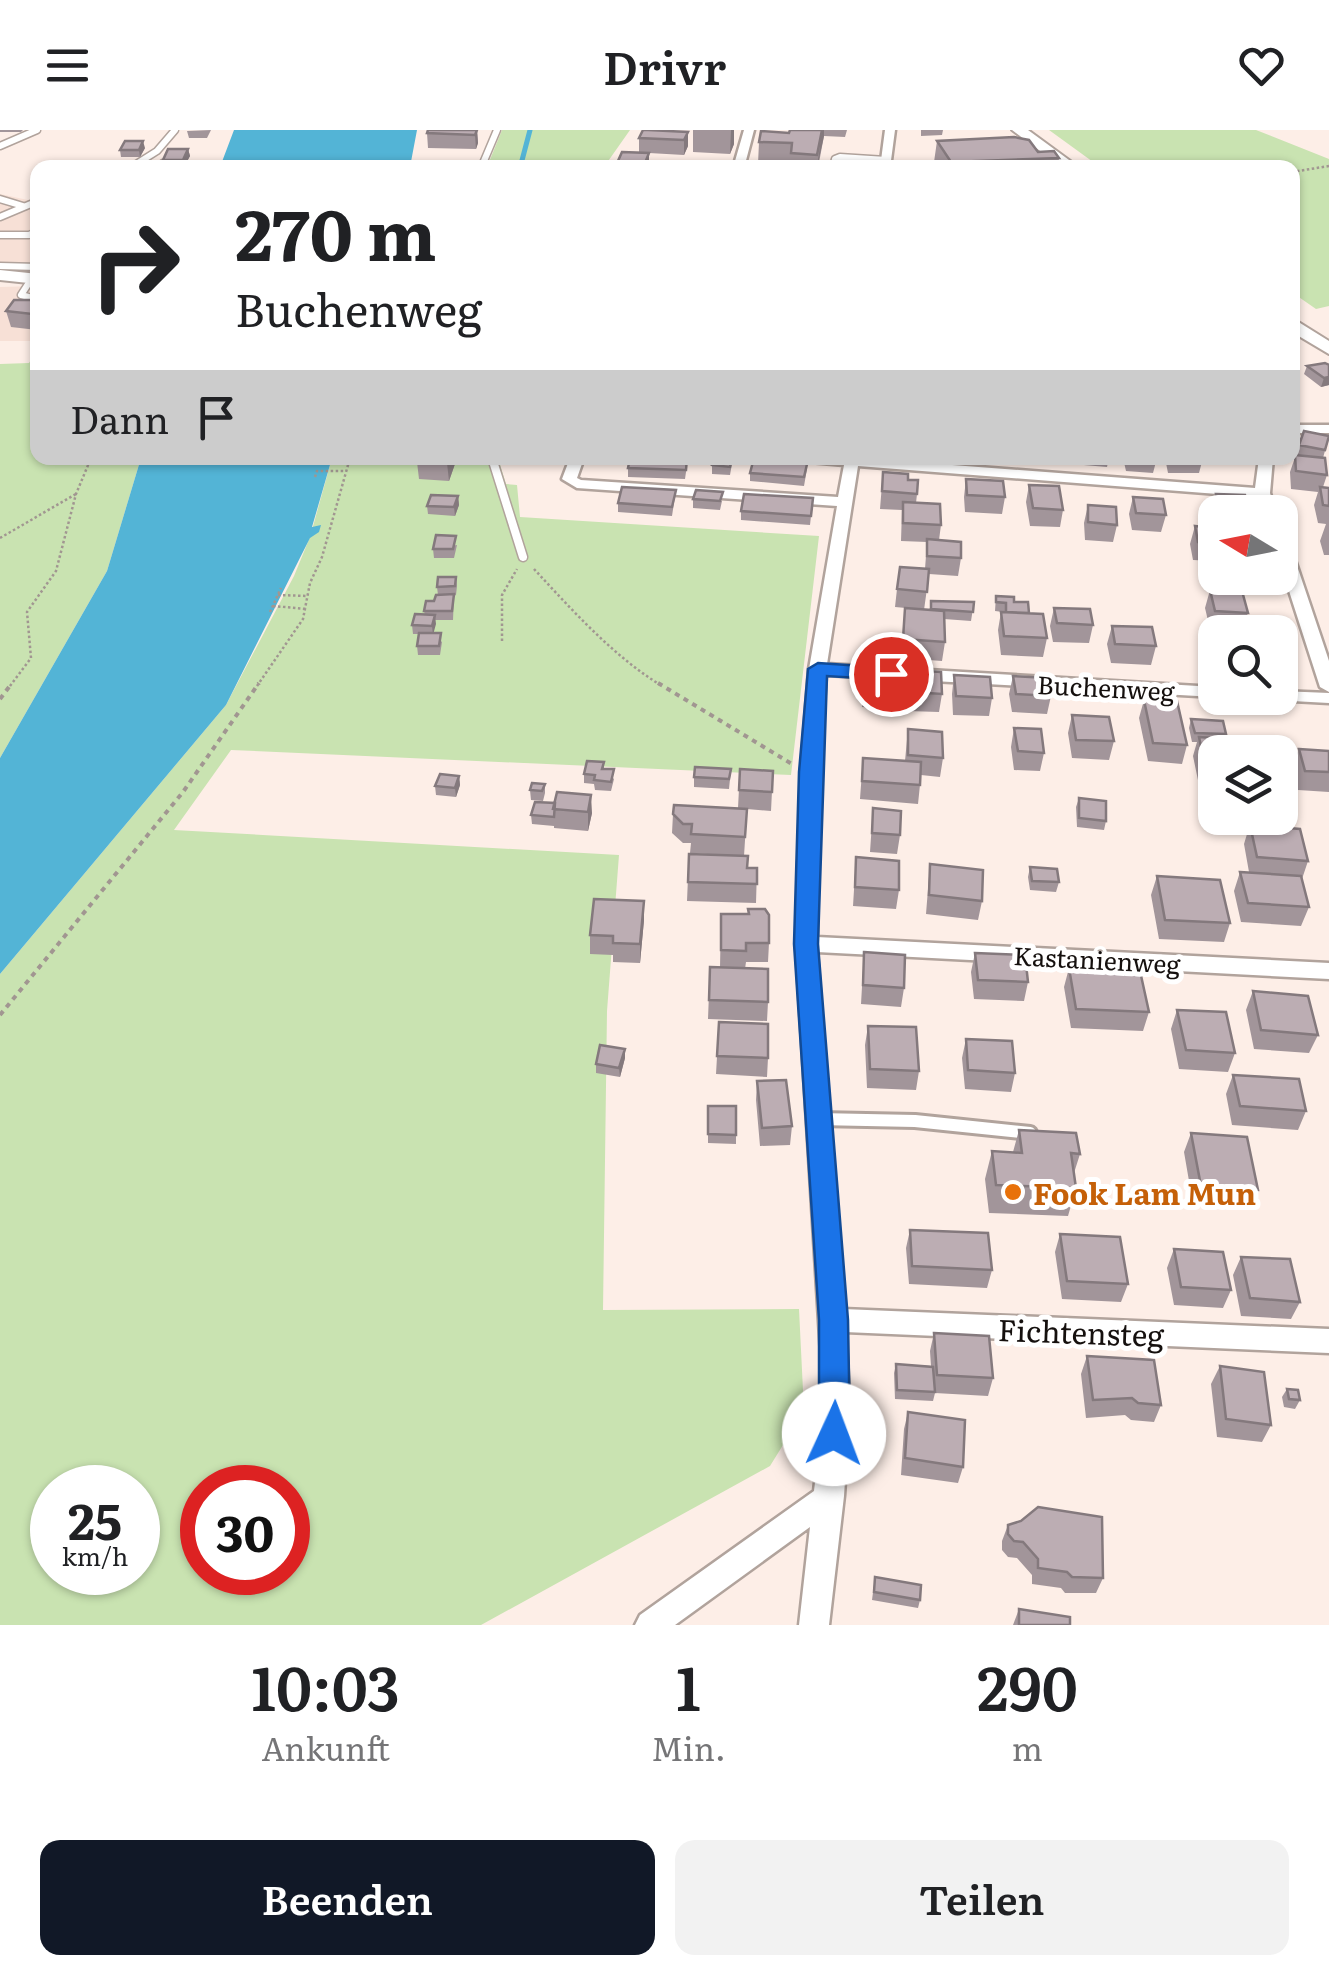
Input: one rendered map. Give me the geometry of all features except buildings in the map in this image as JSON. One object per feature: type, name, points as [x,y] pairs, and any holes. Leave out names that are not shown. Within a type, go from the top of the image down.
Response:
[{"type":"street","points":[[740,160],[749,130]]},
{"type":"street","points":[[886,160],[890,130]]},
{"type":"street","points":[[1019,130],[1061,160]]},
{"type":"street","points":[[0,274],[30,275]]},
{"type":"street","points":[[1300,317],[1329,337]]},
{"type":"street","points":[[1300,329],[1329,349]]},
{"type":"street","points":[[1300,429],[1329,429]]},
{"type":"street","points":[[574,465],[569,479],[577,484],[847,502]]},
{"type":"street","points":[[814,1625],[837,1404],[806,944],[810,772],[818,669],[851,465]]},
{"type":"street","points":[[914,465],[1262,493],[1265,465]]},
{"type":"street","points":[[1298,591],[1327,675]]},
{"type":"street","name":"Buchenweg","points":[[818,669],[1198,691]]},
{"type":"street","points":[[1298,697],[1329,698]]},
{"type":"street","name":"Kastanienweg","points":[[806,944],[1329,971]]},
{"type":"street","name":"Fichtensteg","points":[[833,1320],[1329,1341]]},
{"type":"street","points":[[650,1625],[830,1496]]},
{"type":"lane","points":[[0,146],[37,130]]},
{"type":"lane","points":[[143,160],[157,151],[175,130]]},
{"type":"lane","points":[[484,160],[496,130]]},
{"type":"lane","points":[[834,160],[867,160]]},
{"type":"lane","points":[[0,198],[24,206]]},
{"type":"lane","points":[[0,218],[30,204]]},
{"type":"lane","points":[[0,235],[30,235]]},
{"type":"lane","points":[[0,266],[30,274]]},
{"type":"lane","points":[[494,465],[524,557]]},
{"type":"lane","points":[[817,1119],[915,1121],[1044,1134]]},
{"type":"path","points":[[1300,171],[1329,166]]},
{"type":"path","points":[[0,699],[30,658],[27,612],[56,571],[76,494],[88,465]]},
{"type":"path","points":[[0,1015],[184,792],[303,619],[348,465]]},
{"type":"path","points":[[315,478],[316,471],[346,472]]},
{"type":"path","points":[[0,538],[76,494]]},
{"type":"path","points":[[502,641],[502,596],[524,557],[573,611],[643,674],[810,772]]},
{"type":"path","points":[[270,612],[281,588]]},
{"type":"path","points":[[278,595],[308,596]]},
{"type":"path","points":[[272,606],[307,608]]},
{"type":"shaded area","points":[[0,194],[30,200],[30,265],[0,263]]},
{"type":"shaded area","points":[[30,286],[30,341],[0,341],[0,287]]},
{"type":"green space","points":[[502,130],[630,130],[609,160],[490,160]]},
{"type":"green space","points":[[1049,130],[1256,130],[1329,159],[1329,306],[1316,309],[1300,298],[1300,160],[1090,160]]},
{"type":"green space","points":[[29,363],[30,465],[139,465],[107,571],[0,758],[0,364]]},
{"type":"green space","points":[[330,465],[500,465],[506,484],[517,485],[520,517],[819,536],[791,775],[231,750],[174,830],[619,855],[607,1011],[603,1310],[799,1309],[804,1411],[770,1466],[481,1625],[0,1625],[0,974],[226,705],[294,576],[310,537]]},
{"type":"water","points":[[234,130],[417,130],[411,160],[223,160]]},
{"type":"water","points":[[139,465],[330,465],[312,527],[321,525],[319,532],[310,538],[226,705],[0,974],[0,758],[107,571]]},
{"type":"waterway","points":[[522,160],[530,130]]},
{"type":"place","name":"Fook Lam Mun","points":[[1013,1192]]},
{"type":"route","points":[[834,1434],[837,1404],[833,1320],[806,944],[810,772],[818,669],[891,674]]}]
